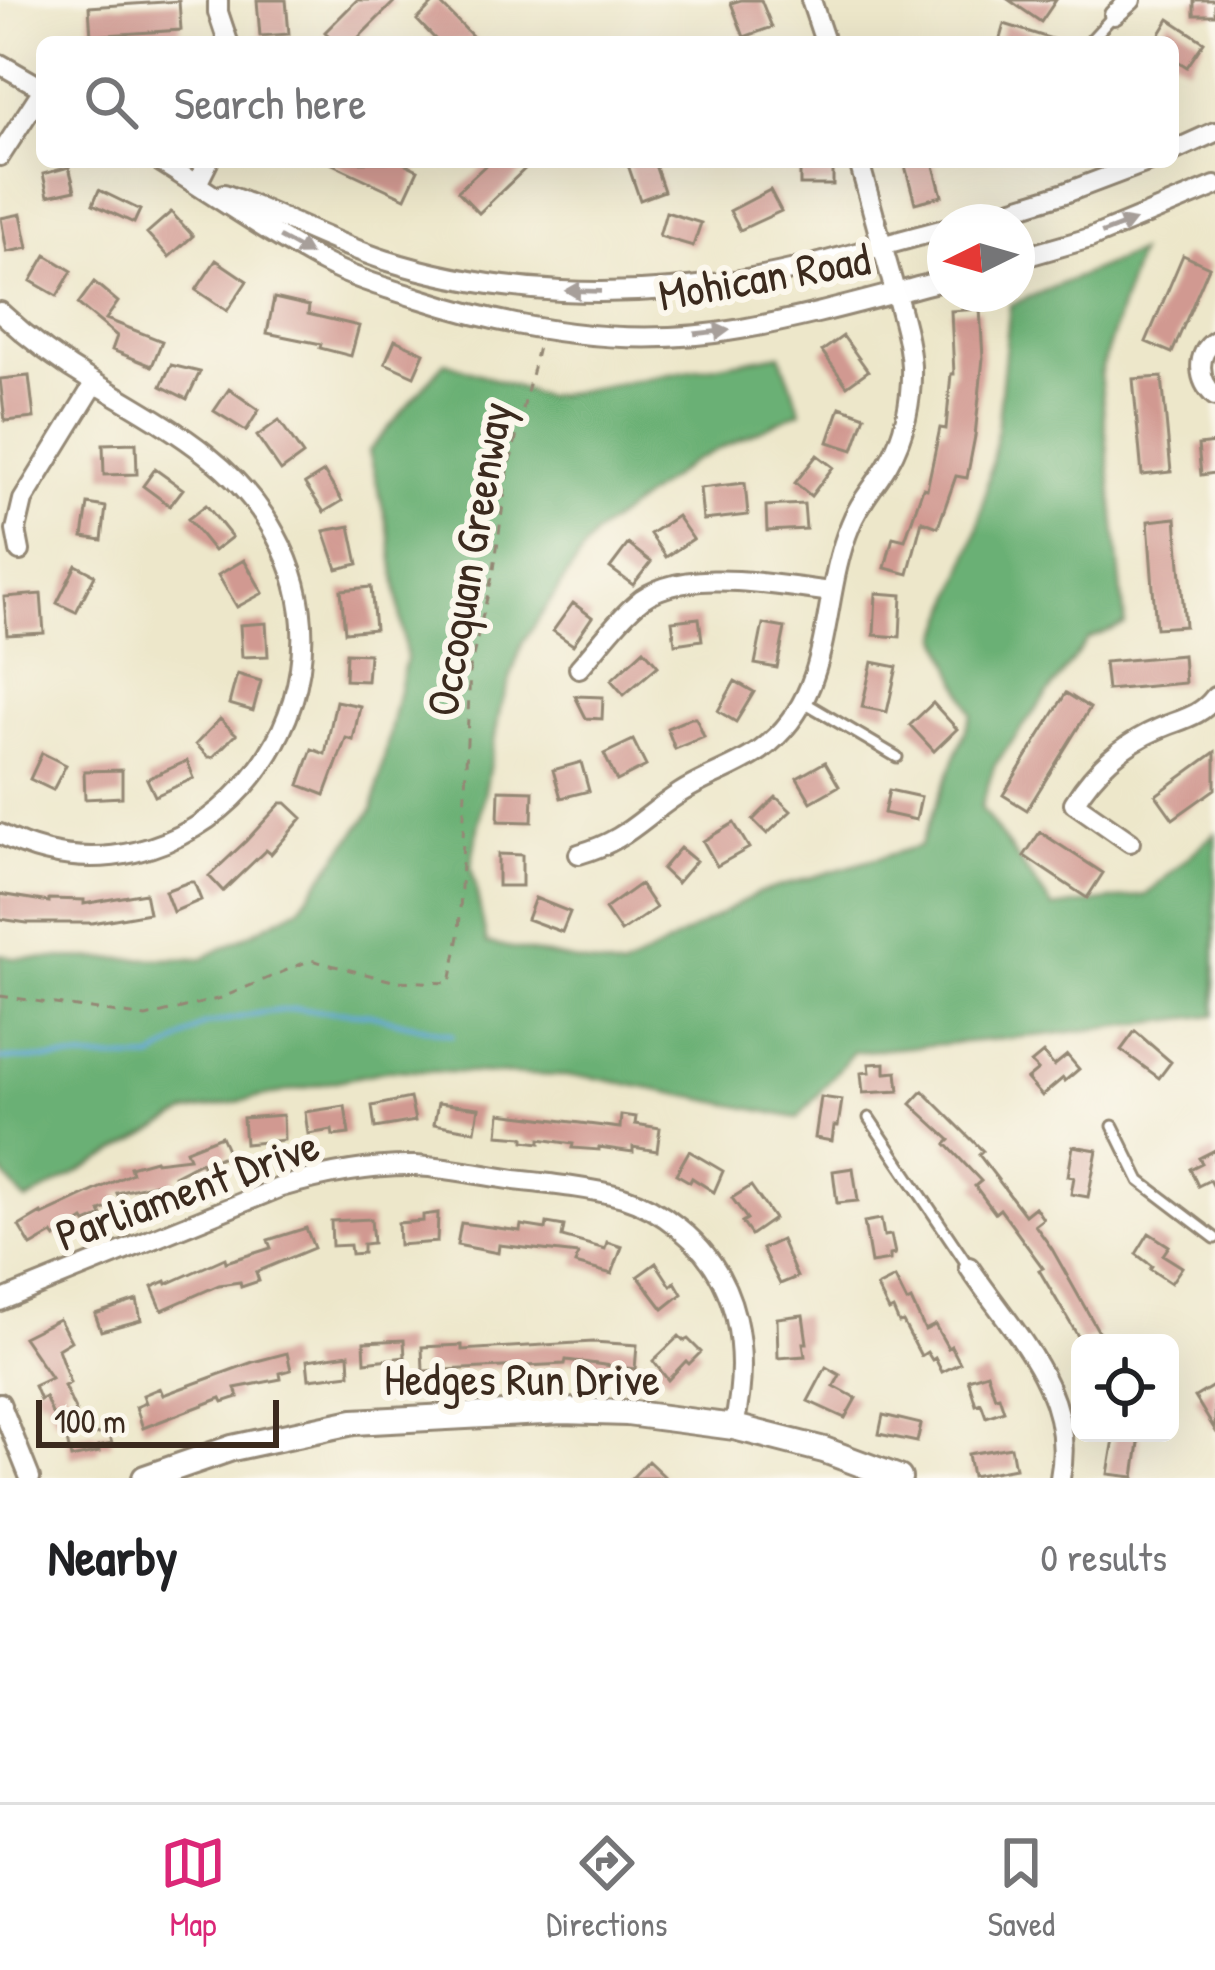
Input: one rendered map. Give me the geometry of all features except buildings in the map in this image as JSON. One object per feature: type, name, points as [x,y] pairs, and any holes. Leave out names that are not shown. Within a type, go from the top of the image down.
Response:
[{"type":"street","points":[[218,0],[226,36]]},
{"type":"street","points":[[811,0],[823,36]]},
{"type":"street","points":[[1114,15],[1131,0]]},
{"type":"street","points":[[0,64],[36,86]]},
{"type":"street","points":[[0,156],[36,99]]},
{"type":"street","points":[[1179,148],[1215,132]]},
{"type":"street","name":"Mohican Road","points":[[171,168],[328,265],[467,314],[543,330],[636,337],[721,332],[927,285]]},
{"type":"street","points":[[197,184],[205,168]]},
{"type":"street","points":[[579,854],[625,836],[682,792],[762,749],[777,736],[812,686],[840,550],[854,516],[887,466],[907,415],[911,366],[906,334],[861,168]]},
{"type":"street","points":[[1029,204],[1131,168]]},
{"type":"street","name":"Mohican Road","points":[[197,184],[388,261],[542,290],[692,288],[745,280],[927,233]]},
{"type":"street","points":[[1035,254],[1090,238],[1215,186]]},
{"type":"street","points":[[0,312],[58,360],[191,442],[242,486],[278,537],[303,625],[295,699],[271,752],[238,793],[189,829],[138,850],[89,857],[37,850],[0,833]]},
{"type":"street","points":[[1215,341],[1201,358],[1203,382],[1215,396]]},
{"type":"street","points":[[20,551],[16,530],[23,500],[95,383]]},
{"type":"street","points":[[579,668],[639,601],[665,587],[700,581],[832,592]]},
{"type":"street","points":[[1130,842],[1074,803],[1090,777],[1118,752],[1151,732],[1189,719],[1215,697]]},
{"type":"street","name":"Parliament Drive","points":[[0,1301],[317,1176],[422,1166],[565,1187],[625,1198],[649,1208],[683,1231],[711,1262],[733,1303],[741,1342],[734,1427]]},
{"type":"street","points":[[969,1267],[1046,1376],[1061,1422],[1060,1478]]},
{"type":"street","points":[[0,1402],[30,1478]]},
{"type":"street","name":"Hedges Run Drive","points":[[145,1478],[292,1433],[375,1420],[563,1411],[645,1415],[734,1427],[804,1444],[898,1478]]},
{"type":"lane","points":[[1095,36],[1114,15]]},
{"type":"lane","points":[[803,702],[897,757]]},
{"type":"lane","points":[[869,1118],[969,1267]]},
{"type":"lane","points":[[1113,1126],[1140,1181],[1215,1238]]},
{"type":"path","name":"Occoquan Greenway","points":[[0,996],[146,1017],[221,998],[311,961],[393,981],[450,983],[459,936],[470,668],[494,569],[506,476],[543,330]]},
{"type":"green space","points":[[1138,252],[1100,374],[1125,624],[1088,639],[994,766],[981,808],[1053,908],[1146,895],[1215,833],[1215,1015],[853,1052],[798,1118],[591,1077],[390,1070],[188,1112],[26,1201],[0,1170],[0,954],[12,958],[202,959],[299,908],[373,809],[406,658],[390,537],[369,451],[445,362],[545,397],[780,354],[801,411],[693,461],[594,535],[522,644],[500,709],[471,866],[487,943],[622,970],[758,893],[920,846],[972,714],[940,637],[978,528],[996,442],[1009,312],[1035,312],[1035,295]]},
{"type":"waterway","points":[[0,1059],[153,1059],[203,1025],[295,1009],[368,1014],[452,1035]]}]
